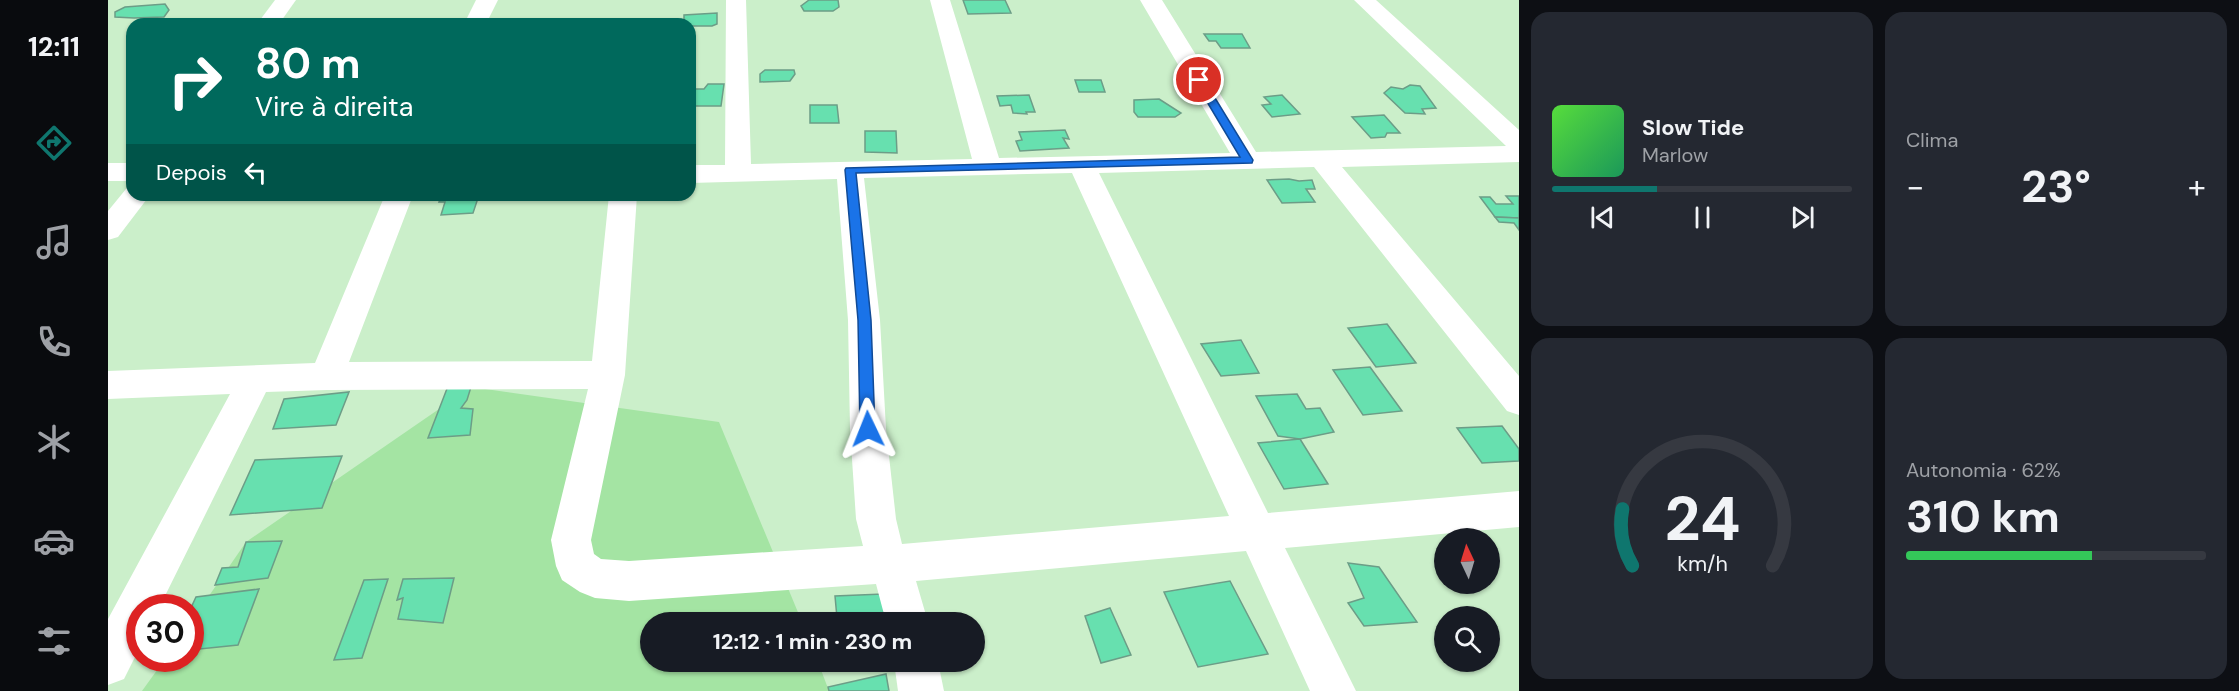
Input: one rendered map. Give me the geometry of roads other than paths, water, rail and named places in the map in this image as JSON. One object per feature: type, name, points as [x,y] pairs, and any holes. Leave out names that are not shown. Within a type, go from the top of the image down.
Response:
[{"type":"street","points":[[272,18],[286,0]]},
{"type":"street","points":[[478,18],[487,0]]},
{"type":"street","points":[[736,0],[738,173]]},
{"type":"street","points":[[940,0],[988,167]]},
{"type":"street","points":[[1151,0],[1248,160]]},
{"type":"street","points":[[1364,0],[1519,144]]},
{"type":"street","points":[[696,174],[1519,154]]},
{"type":"street","points":[[1321,159],[1519,401]]},
{"type":"street","points":[[1081,164],[1333,691]]},
{"type":"street","points":[[850,170],[864,320],[868,429],[876,519],[904,612]]},
{"type":"street","points":[[108,172],[126,172]]},
{"type":"street","points":[[108,230],[131,201]]},
{"type":"street","points":[[327,376],[397,201]]},
{"type":"street","points":[[622,201],[608,375],[571,540],[576,566],[595,578],[629,582],[891,564],[1519,509]]},
{"type":"street","points":[[108,385],[327,376],[608,375]]},
{"type":"street","points":[[108,663],[255,380]]},
{"type":"street","points":[[918,672],[921,691]]}]
